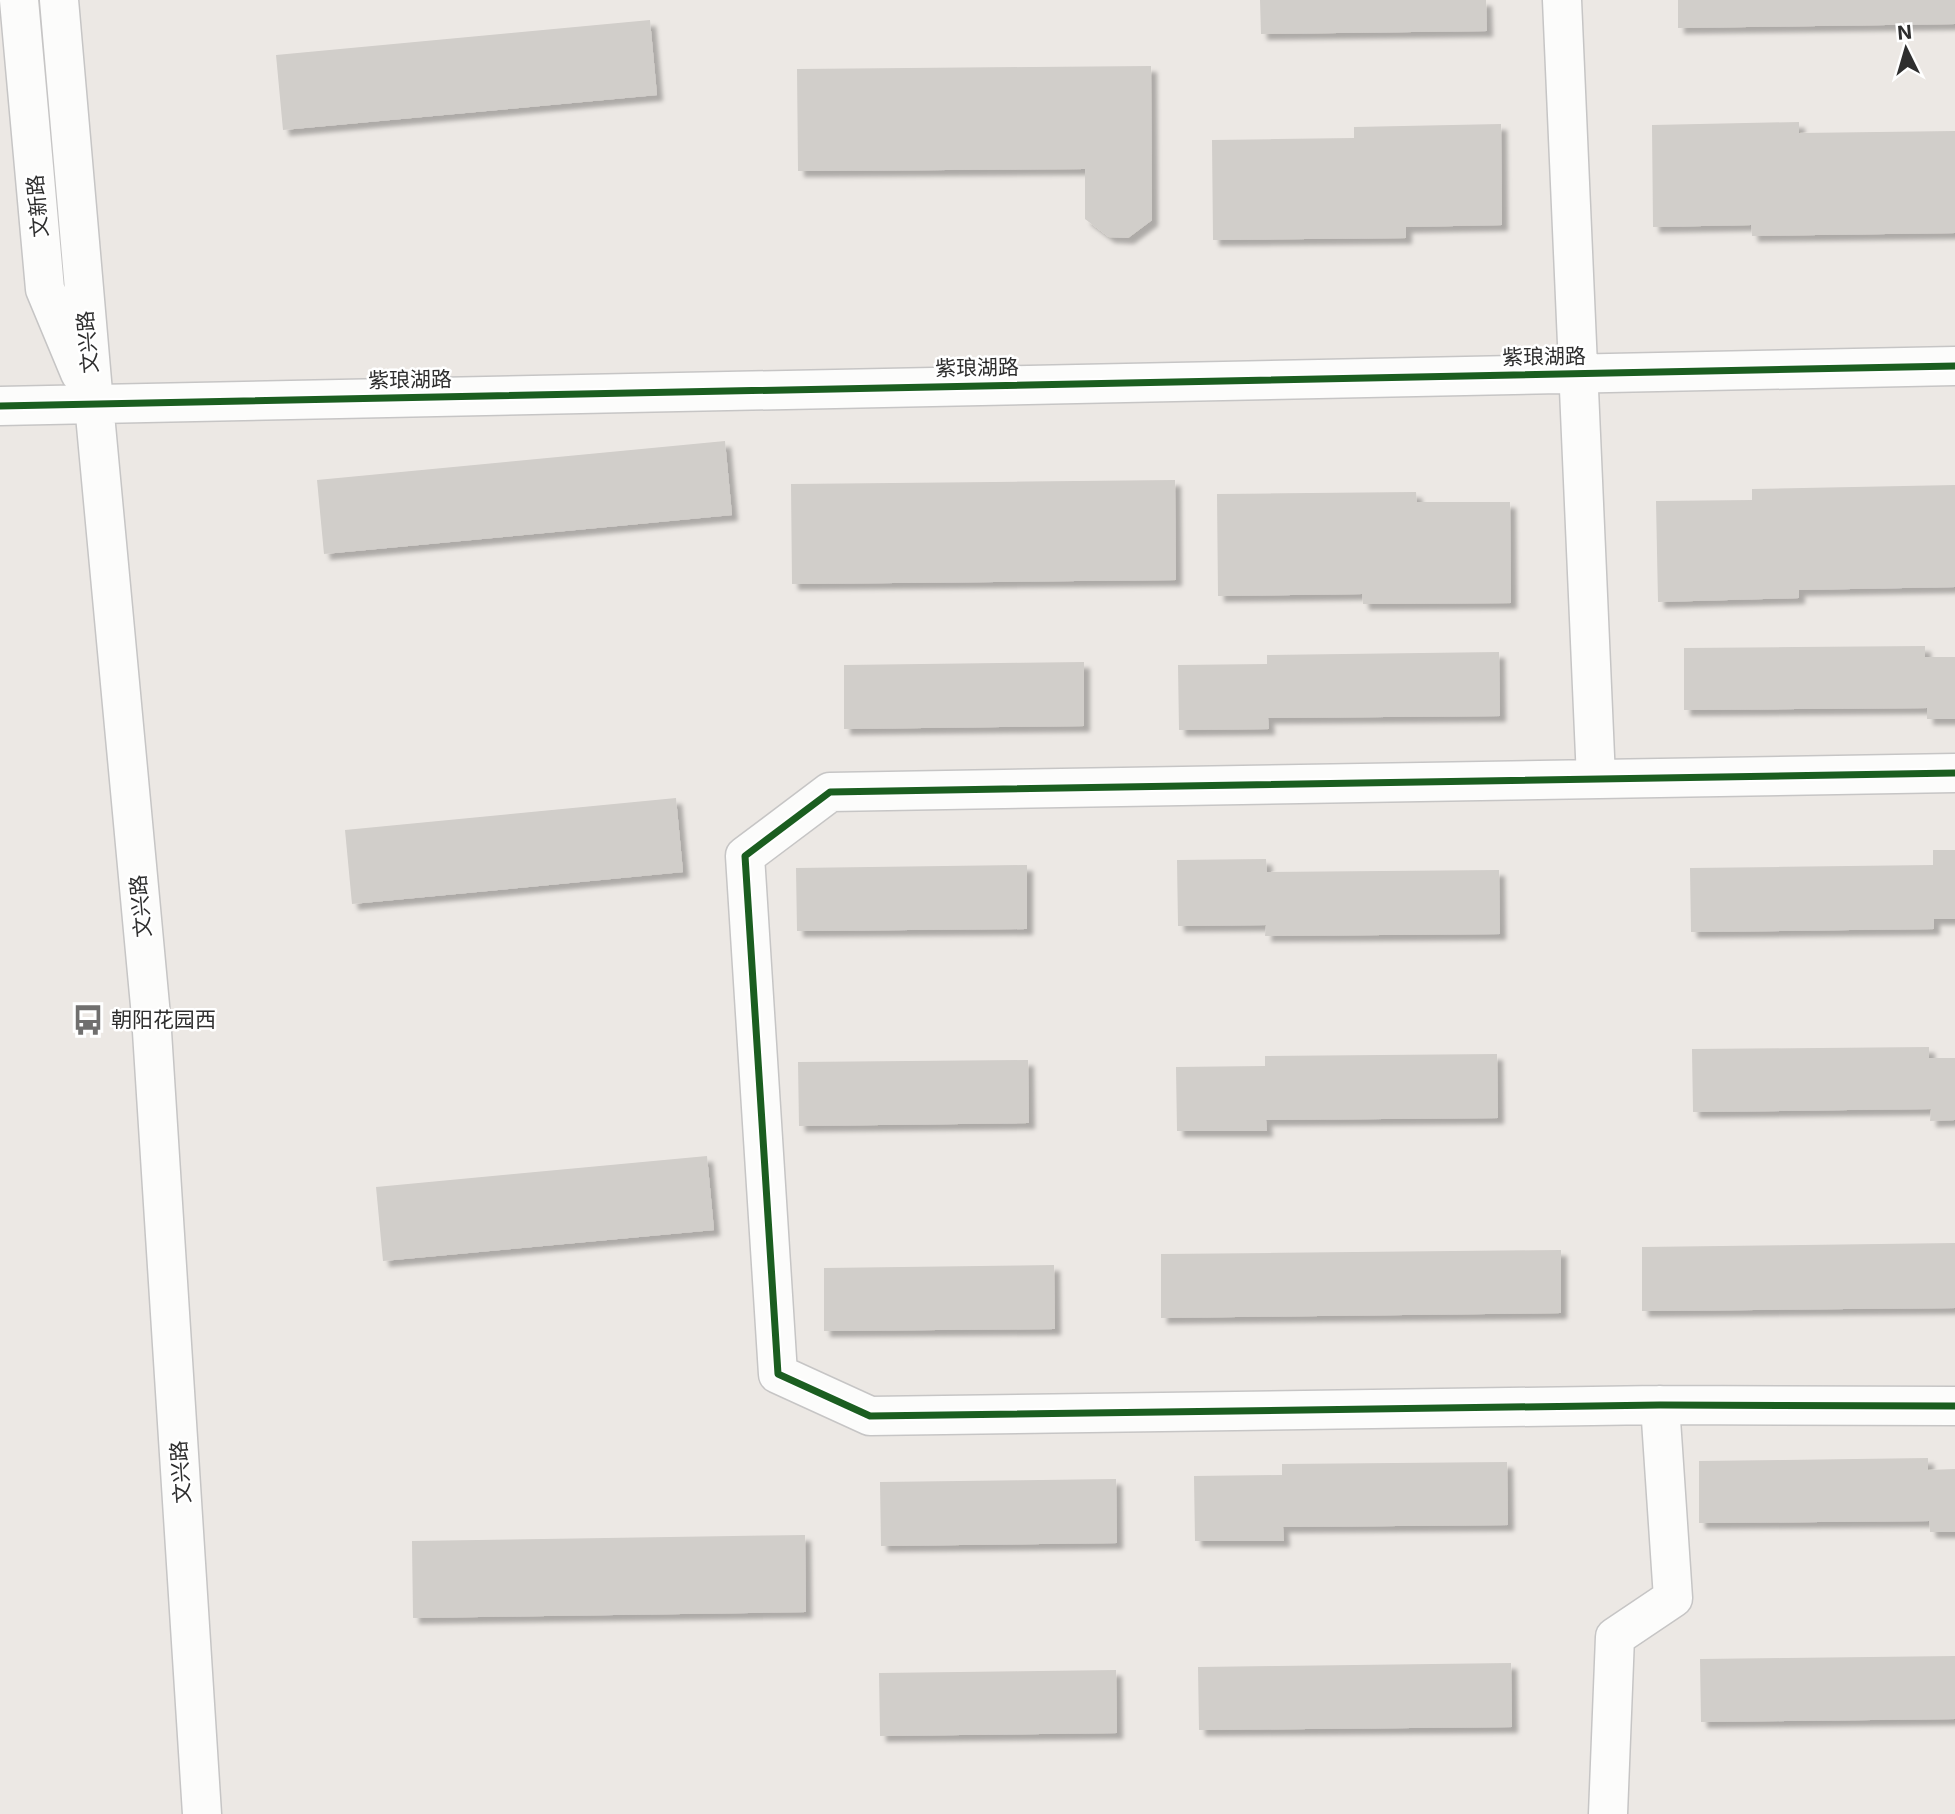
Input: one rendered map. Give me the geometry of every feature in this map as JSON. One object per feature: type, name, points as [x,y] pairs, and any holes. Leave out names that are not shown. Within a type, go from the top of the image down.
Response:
[{"type":"street","name":"文新路","points":[[19,0],[45,289],[94,404]]},
{"type":"street","name":"文兴路","points":[[59,0],[152,1030],[202,1814]]},
{"type":"street","points":[[1562,0],[1596,779]]},
{"type":"street","name":"紫琅湖路","points":[[0,406],[1955,366]]},
{"type":"street","points":[[1955,773],[831,792],[745,856],[778,1374],[870,1416],[1660,1405],[1955,1406]]},
{"type":"street","points":[[1608,1814],[1615,1637],[1673,1598],[1660,1405]]},
{"type":"building","points":[[1260,0],[1486,0],[1487,31],[1261,34]]},
{"type":"building","points":[[1678,0],[1955,0],[1955,24],[1678,28]]},
{"type":"building","points":[[650,20],[657,95],[283,130],[276,55]]},
{"type":"building","points":[[1151,66],[1152,220],[1128,238],[1109,237],[1085,219],[1085,169],[798,171],[797,69]]},
{"type":"building","points":[[1799,122],[1799,133],[1955,131],[1955,233],[1752,236],[1751,225],[1653,227],[1652,125]]},
{"type":"building","points":[[1501,124],[1502,225],[1406,227],[1406,238],[1213,240],[1212,140],[1354,138],[1354,127]]},
{"type":"building","points":[[725,441],[732,515],[324,554],[317,480]]},
{"type":"building","points":[[1175,480],[1176,580],[792,584],[791,484]]},
{"type":"building","points":[[1955,485],[1955,587],[1799,590],[1799,598],[1658,602],[1656,501],[1752,500],[1752,489]]},
{"type":"building","points":[[1416,492],[1417,502],[1510,502],[1511,603],[1363,604],[1362,594],[1218,596],[1217,494]]},
{"type":"building","points":[[1925,646],[1925,657],[1955,657],[1955,719],[1927,719],[1927,708],[1684,710],[1684,648]]},
{"type":"building","points":[[1499,652],[1500,716],[1268,718],[1269,729],[1179,730],[1178,665],[1267,664],[1267,655]]},
{"type":"building","points":[[1084,662],[1084,726],[844,729],[844,665]]},
{"type":"building","points":[[676,798],[683,872],[352,904],[345,830]]},
{"type":"building","points":[[1933,850],[1955,850],[1955,919],[1934,919],[1934,929],[1691,932],[1690,868],[1933,865]]},
{"type":"building","points":[[1266,859],[1267,872],[1499,870],[1500,934],[1265,936],[1266,925],[1178,926],[1177,860]]},
{"type":"building","points":[[1027,865],[1027,929],[797,931],[796,868]]},
{"type":"building","points":[[1929,1047],[1929,1058],[1955,1058],[1955,1120],[1930,1121],[1931,1109],[1693,1112],[1692,1049]]},
{"type":"building","points":[[1497,1054],[1498,1118],[1266,1120],[1267,1131],[1177,1131],[1176,1067],[1265,1066],[1265,1056]]},
{"type":"building","points":[[1028,1060],[1029,1123],[799,1126],[798,1062]]},
{"type":"building","points":[[707,1156],[714,1230],[383,1261],[376,1187]]},
{"type":"building","points":[[1955,1243],[1955,1308],[1642,1311],[1642,1247]]},
{"type":"building","points":[[1561,1250],[1561,1313],[1161,1318],[1161,1254]]},
{"type":"building","points":[[1054,1265],[1055,1329],[824,1331],[824,1268]]},
{"type":"building","points":[[1928,1458],[1928,1470],[1955,1469],[1955,1532],[1930,1532],[1929,1521],[1699,1523],[1699,1461]]},
{"type":"building","points":[[1507,1462],[1508,1525],[1283,1527],[1284,1541],[1195,1541],[1194,1476],[1282,1475],[1282,1464]]},
{"type":"building","points":[[1116,1479],[1117,1543],[881,1546],[880,1482]]},
{"type":"building","points":[[805,1535],[806,1612],[413,1618],[412,1541]]},
{"type":"building","points":[[1955,1656],[1955,1719],[1701,1722],[1700,1659]]},
{"type":"building","points":[[1511,1663],[1512,1727],[1199,1730],[1198,1667]]},
{"type":"building","points":[[1116,1670],[1117,1733],[880,1736],[879,1673]]},
{"type":"cycle path","points":[[0,406],[1955,366]]},
{"type":"cycle path","points":[[1955,773],[830,792],[745,856],[778,1374],[870,1416],[1660,1405],[1955,1406]]},
{"type":"place","name":"朝阳花园西","points":[[88,1020]]}]
